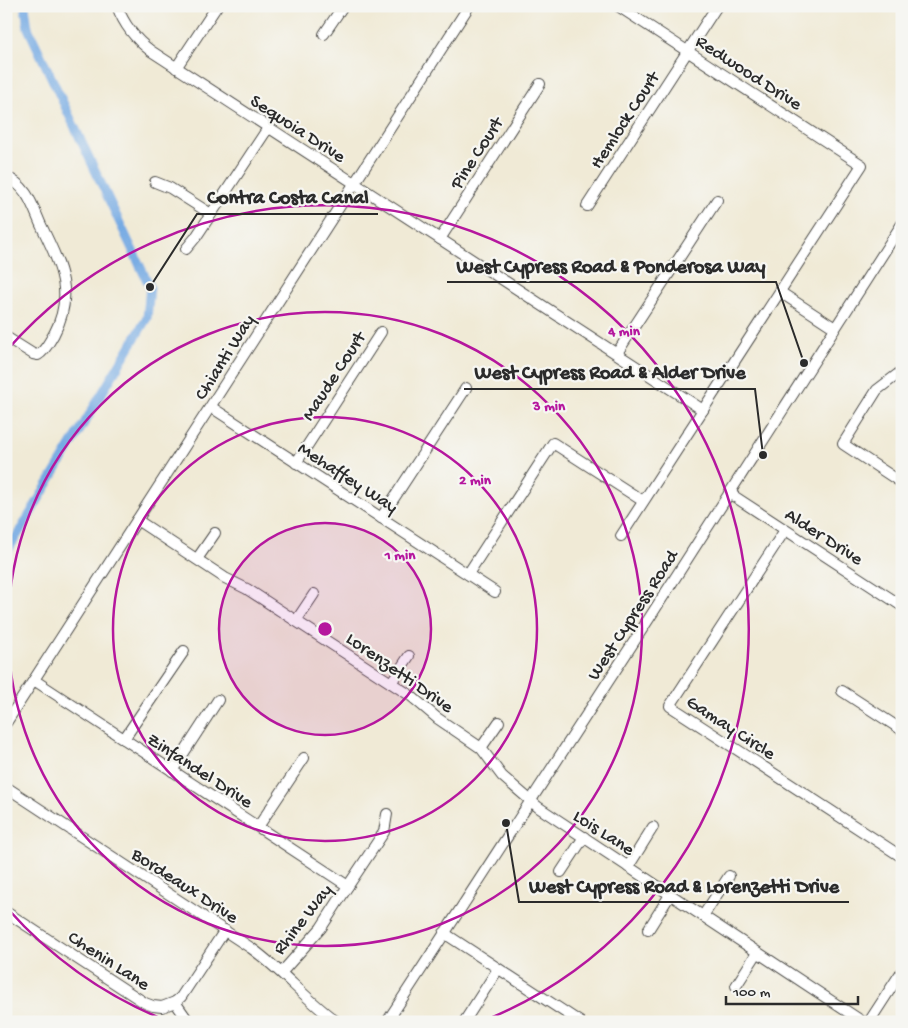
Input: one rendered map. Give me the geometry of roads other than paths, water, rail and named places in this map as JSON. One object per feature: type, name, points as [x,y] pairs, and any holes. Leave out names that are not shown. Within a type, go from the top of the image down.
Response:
[{"type":"street","name":"Sequoia Drive","points":[[117,6],[127,27],[146,48],[703,410]]},
{"type":"street","points":[[176,68],[217,6]]},
{"type":"street","points":[[324,34],[343,6]]},
{"type":"street","name":"Chianti Way","points":[[6,724],[469,6]]},
{"type":"street","name":"Redwood Drive","points":[[618,6],[862,165],[780,292]]},
{"type":"street","name":"Hemlock Court","points":[[587,206],[717,6]]},
{"type":"street","name":"Pine Court","points":[[440,239],[540,84]]},
{"type":"street","points":[[186,249],[196,237],[268,128]]},
{"type":"street","points":[[6,177],[21,186],[29,198],[59,265],[65,287],[60,323],[44,351],[38,355],[6,337]]},
{"type":"street","points":[[155,182],[170,188],[211,214]]},
{"type":"street","points":[[617,353],[717,200]]},
{"type":"street","name":"West Cypress Road","points":[[387,1022],[902,224]]},
{"type":"street","points":[[621,536],[780,292],[835,328]]},
{"type":"street","name":"Maude Court","points":[[296,463],[381,332]]},
{"type":"street","points":[[902,372],[877,390],[843,444],[902,483]]},
{"type":"street","points":[[381,518],[466,388]]},
{"type":"street","name":"Mehaffey Way","points":[[211,407],[495,592]]},
{"type":"street","points":[[468,574],[553,443],[643,501]]},
{"type":"street","name":"Alder Drive","points":[[730,493],[902,606]]},
{"type":"street","name":"Lorenzetti Drive","points":[[137,520],[411,696],[437,718],[482,748],[502,776],[530,801]]},
{"type":"street","name":"Gamay Circle","points":[[785,530],[670,706],[902,857]]},
{"type":"street","points":[[197,559],[215,533]]},
{"type":"street","points":[[296,621],[314,594]]},
{"type":"street","points":[[124,740],[184,651]]},
{"type":"street","points":[[391,683],[409,656]]},
{"type":"street","name":"Zinfandel Drive","points":[[34,680],[348,886]]},
{"type":"street","points":[[842,690],[902,730]]},
{"type":"street","points":[[172,771],[218,700]]},
{"type":"street","points":[[482,748],[499,722]]},
{"type":"street","points":[[258,827],[304,758]]},
{"type":"street","name":"Bordeaux Drive","points":[[6,787],[257,952],[337,1022]]},
{"type":"street","name":"Lois Lane","points":[[530,801],[862,1022]]},
{"type":"street","name":"Rhine Way","points":[[282,972],[320,928],[384,832],[387,814]]},
{"type":"street","points":[[628,867],[654,827]]},
{"type":"street","points":[[561,872],[584,838]]},
{"type":"street","points":[[703,916],[729,876]]},
{"type":"street","points":[[648,930],[670,895]]},
{"type":"street","name":"Chenin Lane","points":[[6,912],[145,1003],[162,1007],[175,1002]]},
{"type":"street","points":[[189,1022],[175,1002],[181,997],[224,930]]},
{"type":"street","points":[[444,933],[580,1022]]},
{"type":"street","points":[[736,986],[757,953]]},
{"type":"street","points":[[464,1022],[498,969]]},
{"type":"street","points":[[869,1022],[902,971]]},
{"type":"waterway","points":[[6,554],[147,318],[150,287],[28,28],[25,6]]},
{"type":"place","name":"Contra Costa Canal","points":[[150,287]]},
{"type":"place","name":"West Cypress Road & Ponderosa Way","points":[[804,363]]},
{"type":"place","name":"West Cypress Road & Alder Drive","points":[[763,455]]},
{"type":"place","name":"West Cypress Road & Lorenzetti Drive","points":[[506,823]]}]
